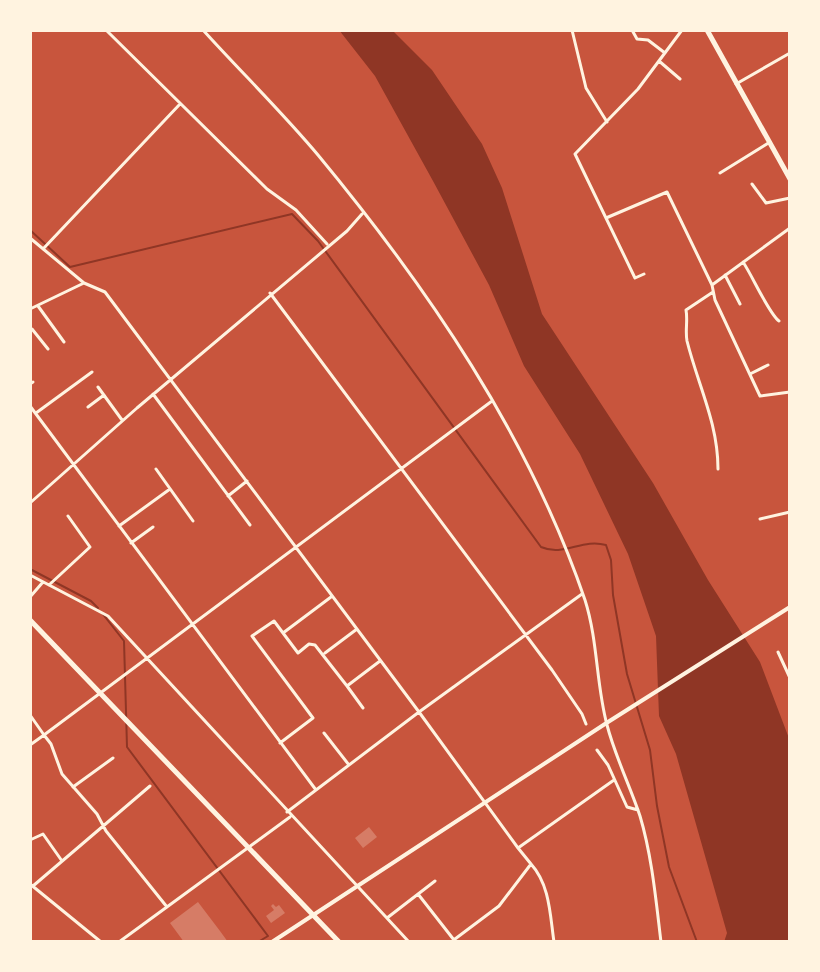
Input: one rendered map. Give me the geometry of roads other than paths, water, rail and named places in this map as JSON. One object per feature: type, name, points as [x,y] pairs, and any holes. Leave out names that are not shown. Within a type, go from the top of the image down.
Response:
[{"type":"main road","points":[[707,30],[790,177]]},
{"type":"main road","points":[[30,620],[339,942]]},
{"type":"street","points":[[106,30],[267,189],[296,210],[327,245]]},
{"type":"street","points":[[203,30],[317,154],[397,253],[492,401],[557,526],[583,594],[597,656],[607,723],[638,810],[655,888],[661,942]]},
{"type":"street","points":[[572,30],[586,88],[607,122]]},
{"type":"street","points":[[632,30],[637,39],[648,40],[665,53]]},
{"type":"street","points":[[570,157],[638,89],[682,30]]},
{"type":"street","points":[[736,84],[790,53]]},
{"type":"street","points":[[659,61],[680,79]]},
{"type":"street","points":[[43,249],[180,104]]},
{"type":"street","points":[[720,173],[770,142]]},
{"type":"street","points":[[575,154],[635,278],[644,274]]},
{"type":"street","points":[[752,184],[766,203],[790,198]]},
{"type":"street","points":[[606,218],[667,192],[760,396],[790,392]]},
{"type":"street","points":[[30,503],[270,293],[347,231],[363,212]]},
{"type":"street","points":[[712,285],[790,228]]},
{"type":"street","points":[[30,238],[84,283],[105,292],[541,875],[554,942]]},
{"type":"street","points":[[743,262],[774,318],[779,321]]},
{"type":"street","points":[[725,275],[740,304]]},
{"type":"street","points":[[30,309],[84,283]]},
{"type":"street","points":[[713,292],[686,310],[686,337],[714,423],[718,469]]},
{"type":"street","points":[[270,293],[552,670],[586,724]]},
{"type":"street","points":[[38,306],[64,342]]},
{"type":"street","points":[[31,328],[48,349]]},
{"type":"street","points":[[749,375],[768,365]]},
{"type":"street","points":[[36,413],[92,372]]},
{"type":"street","points":[[98,387],[123,420]]},
{"type":"street","points":[[153,394],[250,525]]},
{"type":"street","points":[[88,407],[104,395]]},
{"type":"street","points":[[30,745],[492,401]]},
{"type":"street","points":[[30,406],[316,790]]},
{"type":"street","points":[[156,469],[193,521]]},
{"type":"street","points":[[228,496],[247,481]]},
{"type":"street","points":[[119,526],[170,489]]},
{"type":"street","points":[[760,519],[790,512]]},
{"type":"street","points":[[49,585],[90,547],[68,516]]},
{"type":"street","points":[[131,543],[153,527]]},
{"type":"street","points":[[30,575],[108,616],[409,942]]},
{"type":"street","points":[[30,597],[43,582]]},
{"type":"street","points":[[287,812],[583,594]]},
{"type":"street","points":[[283,633],[333,596]]},
{"type":"street","points":[[272,942],[790,607]]},
{"type":"street","points":[[280,743],[313,718],[252,636],[274,621],[298,653],[309,644],[315,645],[363,708]]},
{"type":"street","points":[[324,655],[357,629]]},
{"type":"street","points":[[778,652],[790,678]]},
{"type":"street","points":[[347,686],[380,661]]},
{"type":"street","points":[[30,715],[51,744],[62,774],[97,814],[167,907]]},
{"type":"street","points":[[324,733],[349,765]]},
{"type":"street","points":[[597,750],[627,807],[638,810]]},
{"type":"street","points":[[73,787],[113,758]]},
{"type":"street","points":[[518,848],[614,780]]},
{"type":"street","points":[[101,942],[32,885],[150,786]]},
{"type":"street","points":[[119,942],[291,816]]},
{"type":"street","points":[[30,840],[43,834],[62,861]]},
{"type":"street","points":[[418,894],[453,941],[499,906],[531,864]]},
{"type":"street","points":[[387,918],[435,881]]},
{"type":"waterway","points":[[30,230],[70,267],[292,214],[318,241],[541,547],[557,550],[597,543],[606,545],[611,560],[613,595],[627,674],[650,750],[669,867],[697,942]]},
{"type":"waterway","points":[[30,569],[91,601],[98,608]]},
{"type":"waterway","points":[[102,613],[124,641],[127,747],[268,936],[258,942]]}]
